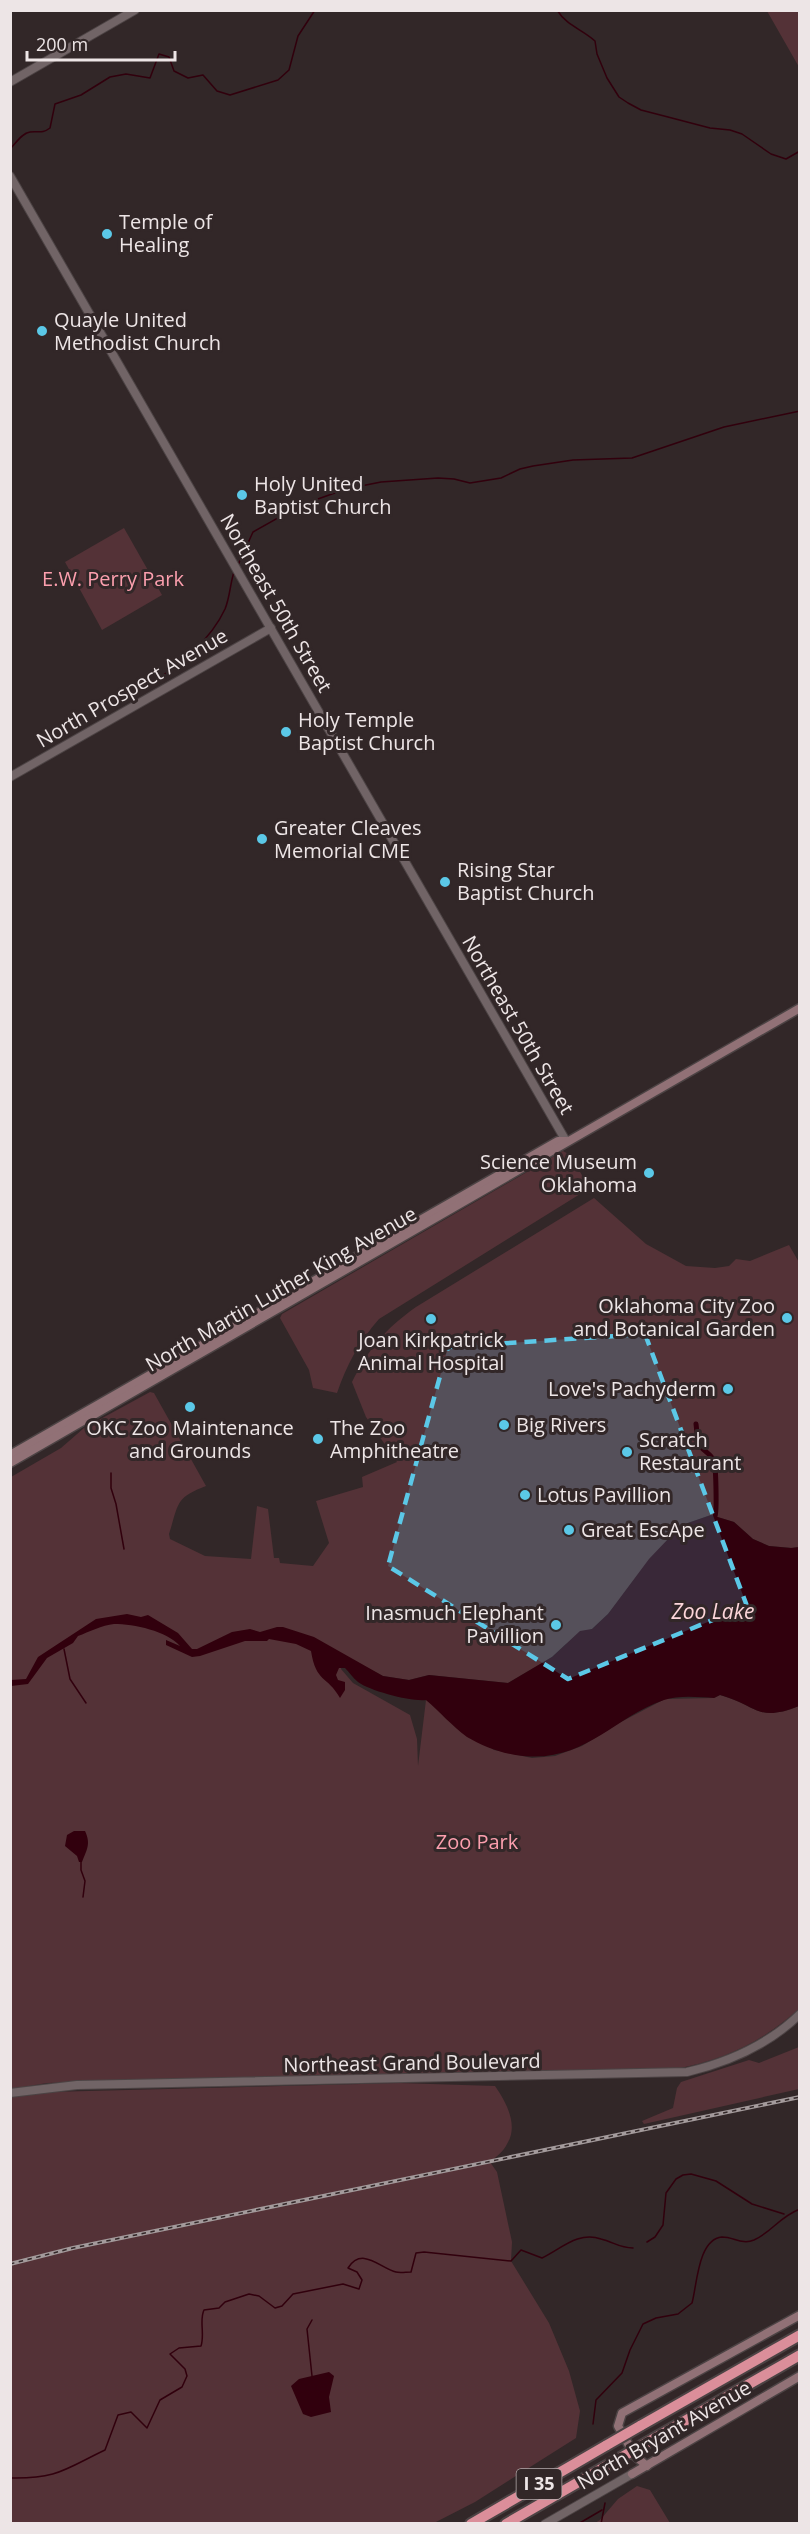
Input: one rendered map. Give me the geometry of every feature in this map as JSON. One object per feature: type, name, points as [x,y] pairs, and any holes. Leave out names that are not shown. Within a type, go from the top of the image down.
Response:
[{"type":"highway","name":"I 35","points":[[471,2523],[800,2335]]},
{"type":"highway","name":"I 35","points":[[506,2523],[800,2355]]},
{"type":"main road","name":"North Martin Luther King Avenue","points":[[10,1463],[800,1008]]},
{"type":"main road","name":"North Martin Luther King Avenue","points":[[10,1455],[558,1141],[566,1141]]},
{"type":"main road","points":[[646,2466],[635,2456],[618,2426],[619,2418],[625,2410],[800,2315]]},
{"type":"main road","name":"North Bryant Avenue","points":[[632,2474],[800,2376]]},
{"type":"main road","points":[[632,2474],[635,2456]]},
{"type":"street","points":[[10,82],[135,10]]},
{"type":"street","name":"Northeast 50th Street","points":[[10,176],[566,1141]]},
{"type":"street","name":"North Prospect Avenue","points":[[10,777],[271,628]]},
{"type":"street","name":"Northeast Grand Boulevard","points":[[10,2093],[77,2085],[687,2072],[714,2066],[751,2050],[776,2035],[800,2014]]},
{"type":"street","name":"North Bryant Avenue","points":[[545,2523],[632,2474]]},
{"type":"highlighted area","points":[[645,1334],[747,1606],[568,1679],[388,1566],[448,1347]]},
{"type":"green space","points":[[767,11],[799,11],[799,67]]},
{"type":"green space","name":"E.W. Perry Park","points":[[124,528],[162,595],[102,630],[65,562]]},
{"type":"green space","points":[[563,1151],[570,1155],[586,1182],[585,1191],[379,1319],[354,1354],[337,1393],[313,1388],[309,1370],[280,1318],[282,1314]]},
{"type":"green space","name":"Zoo Park","points":[[594,1198],[646,1244],[686,1266],[715,1268],[729,1266],[736,1259],[750,1261],[789,1245],[800,1264],[799,1547],[769,1546],[753,1539],[734,1522],[711,1515],[685,1524],[669,1538],[608,1614],[592,1629],[566,1644],[552,1657],[508,1683],[429,1675],[409,1680],[383,1676],[343,1655],[341,1669],[353,1683],[410,1715],[417,1739],[418,1766],[426,1700],[494,1750],[532,1758],[555,1756],[582,1746],[665,1699],[714,1698],[720,1695],[765,1713],[785,1711],[799,1706],[799,2009],[785,2021],[742,2048],[727,2055],[676,2069],[47,2083],[11,2089],[11,1477],[61,1448],[84,1428],[150,1392],[154,1393],[206,1486],[183,1498],[177,1508],[169,1534],[170,1539],[205,1556],[251,1559],[257,1506],[268,1509],[274,1558],[279,1558],[280,1563],[313,1566],[329,1543],[316,1501],[363,1487],[362,1477],[397,1462],[366,1417],[352,1382],[372,1349],[395,1323],[416,1307]]},
{"type":"green space","points":[[799,2047],[799,2089],[644,2124],[642,2121],[673,2108],[677,2088],[681,2082],[749,2060],[759,2063]]},
{"type":"green space","points":[[399,2083],[495,2086],[503,2099],[510,2114],[512,2129],[504,2149],[490,2162],[497,2172],[512,2242],[511,2261],[549,2323],[569,2371],[580,2411],[576,2438],[475,2502],[434,2523],[11,2523],[11,2097],[49,2092]]},
{"type":"green space","points":[[637,2486],[650,2490],[670,2523],[595,2523],[618,2499]]},
{"type":"water","name":"Zoo Lake","points":[[711,1515],[734,1522],[753,1539],[769,1546],[799,1547],[799,1706],[785,1711],[765,1713],[720,1695],[714,1698],[670,1698],[645,1708],[581,1746],[545,1756],[523,1756],[501,1752],[480,1744],[462,1733],[426,1700],[401,1698],[372,1689],[358,1682],[345,1668],[339,1668],[336,1675],[338,1680],[345,1682],[345,1690],[340,1698],[319,1674],[311,1651],[296,1644],[269,1639],[267,1641],[245,1641],[192,1657],[166,1645],[166,1640],[180,1646],[159,1632],[131,1625],[114,1624],[78,1636],[73,1643],[47,1658],[28,1684],[11,1686],[11,1680],[26,1679],[38,1657],[96,1619],[127,1614],[141,1617],[148,1615],[178,1633],[192,1649],[197,1649],[232,1632],[250,1629],[260,1632],[283,1627],[314,1637],[383,1676],[409,1680],[429,1675],[508,1683],[552,1657],[580,1631],[592,1629],[608,1614],[649,1559],[669,1538],[685,1524]]},
{"type":"water","points":[[74,1831],[85,1831],[87,1836],[88,1847],[82,1862],[79,1862],[77,1856],[65,1846],[67,1835]]},
{"type":"water","points":[[329,2372],[334,2376],[329,2397],[331,2412],[311,2417],[303,2414],[291,2386],[299,2379]]},
{"type":"waterway","points":[[10,149],[27,133],[43,132],[50,128],[55,104],[81,95],[110,77],[126,74],[150,78],[159,54],[169,57],[174,71],[188,78],[203,75],[217,91],[230,95],[278,80],[289,70],[298,36],[315,10]]},
{"type":"waterway","points":[[557,10],[565,20],[595,41],[597,54],[607,78],[619,97],[628,103],[641,110],[742,134],[771,154],[786,159],[800,151]]},
{"type":"waterway","points":[[238,565],[253,532],[301,505],[346,489],[381,482],[438,478],[470,483],[501,478],[533,466],[573,460],[632,458],[724,427],[800,411]]},
{"type":"waterway","points":[[149,684],[193,652],[211,631],[225,609],[234,572]]},
{"type":"waterway","points":[[696,1424],[700,1445],[714,1461],[715,1516]]},
{"type":"waterway","points":[[111,1473],[111,1488],[124,1549]]},
{"type":"waterway","points":[[64,1649],[70,1679],[86,1703]]},
{"type":"waterway","points":[[81,1862],[85,1881],[83,1897]]},
{"type":"waterway","points":[[647,2242],[655,2237],[663,2225],[666,2193],[676,2179],[683,2175],[691,2174],[716,2181],[752,2204],[784,2214]]},
{"type":"waterway","points":[[593,2424],[596,2400],[622,2373],[643,2324],[656,2318],[678,2314],[692,2303],[700,2264],[708,2246],[714,2240],[722,2237],[746,2242],[754,2240],[786,2216],[800,2209]]},
{"type":"waterway","points":[[10,2478],[51,2475],[105,2450],[118,2415],[131,2412],[147,2428],[160,2400],[182,2387],[187,2376],[185,2369],[170,2354],[179,2348],[201,2346],[204,2310],[219,2308],[225,2302],[249,2294],[259,2296],[275,2308],[282,2306],[293,2294],[343,2284],[359,2289],[362,2280],[357,2272],[348,2268],[359,2259],[371,2260],[396,2272],[411,2272],[416,2253],[424,2252],[511,2261],[521,2250],[542,2258],[570,2242],[585,2237],[633,2248]]},
{"type":"waterway","points":[[312,2320],[307,2329],[312,2376]]},
{"type":"waterway","points":[[601,2524],[605,2503]]},
{"type":"waterway","points":[[578,2524],[602,2510]]},
{"type":"railway","points":[[10,2264],[73,2248],[800,2097]]},
{"type":"place","name":"Temple of Healing","points":[[107,234]]},
{"type":"place","name":"Quayle United Methodist Church","points":[[42,331]]},
{"type":"place","name":"Holy United Baptist Church","points":[[242,495]]},
{"type":"place","name":"Holy Temple Baptist Church","points":[[286,732]]},
{"type":"place","name":"Greater Cleaves Memorial CME","points":[[262,839]]},
{"type":"place","name":"Rising Star Baptist Church","points":[[445,882]]},
{"type":"place","name":"Science Museum Oklahoma","points":[[649,1173]]},
{"type":"place","name":"Oklahoma City Zoo and Botanical Garden","points":[[787,1318]]},
{"type":"place","name":"Joan Kirkpatrick Animal Hospital","points":[[431,1319]]},
{"type":"place","name":"Love's Pachyderm","points":[[728,1389]]},
{"type":"place","name":"OKC Zoo Maintenance and Grounds","points":[[190,1407]]},
{"type":"place","name":"Big Rivers","points":[[504,1425]]},
{"type":"place","name":"The Zoo Amphitheatre","points":[[318,1439]]},
{"type":"place","name":"Scratch Restaurant","points":[[627,1452]]},
{"type":"place","name":"Lotus Pavillion","points":[[525,1495]]},
{"type":"place","name":"Great EscApe","points":[[569,1530]]},
{"type":"place","name":"Inasmuch Elephant Pavillion","points":[[556,1625]]}]
